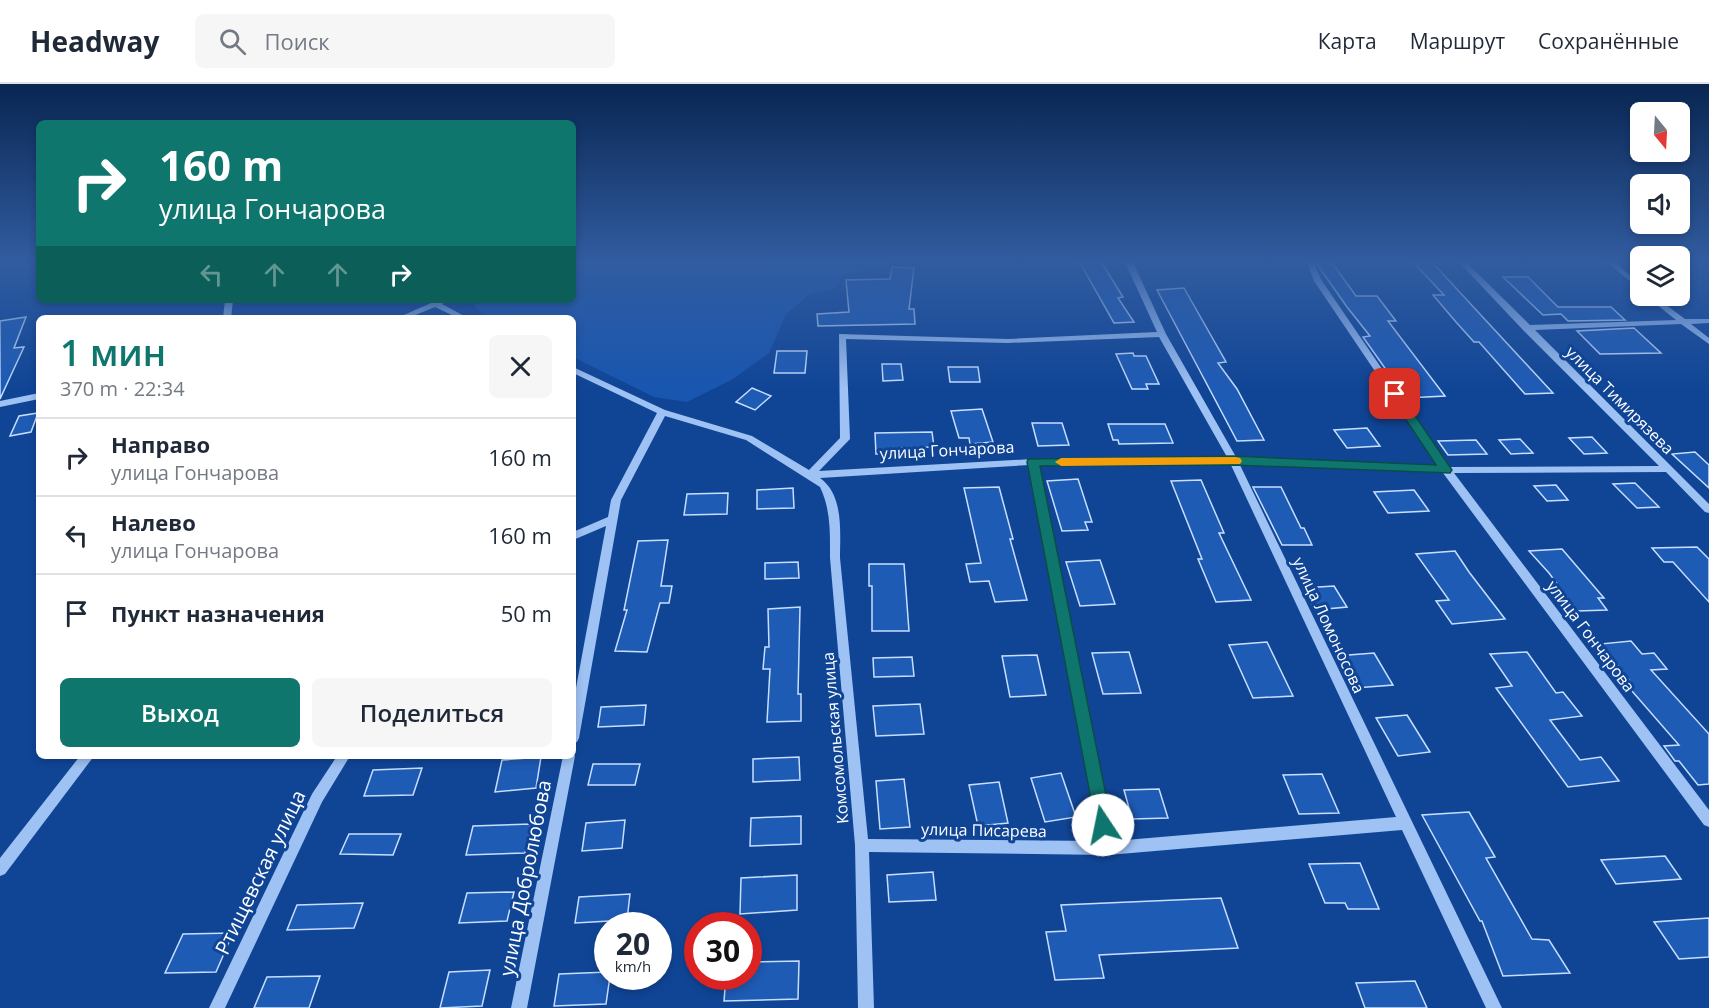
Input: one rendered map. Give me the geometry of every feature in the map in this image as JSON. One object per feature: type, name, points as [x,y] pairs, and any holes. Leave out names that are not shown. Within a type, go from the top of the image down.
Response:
[{"type":"street","points":[[409,315],[439,303]]},
{"type":"street","points":[[444,303],[460,315]]},
{"type":"street","name":"улица Ломоносова","points":[[1148,303],[1162,334],[1233,460],[1494,1008]]},
{"type":"street","name":"улица Гончарова","points":[[1333,303],[1446,470],[1709,821]]},
{"type":"street","name":"улица Тимирязева","points":[[1502,303],[1709,510]]},
{"type":"street","points":[[1662,306],[1709,342]]},
{"type":"street","points":[[1526,328],[1680,320],[1709,321]]},
{"type":"street","points":[[810,475],[846,439],[842,336],[1008,341],[1162,334]]},
{"type":"street","name":"Комсомольская улица","points":[[576,371],[662,412],[749,438],[824,485],[831,499],[835,523],[835,558],[862,845],[866,1008]]},
{"type":"street","points":[[0,404],[36,397]]},
{"type":"street","points":[[576,721],[616,500],[662,412]]},
{"type":"street","name":"улица Гончарова","points":[[810,475],[1033,462],[1233,460],[1446,470],[1668,469]]},
{"type":"street","points":[[1033,462],[1107,848]]},
{"type":"street","points":[[576,535],[612,519]]},
{"type":"street","points":[[0,869],[86,759]]},
{"type":"street","name":"Ртищевская улица","points":[[217,1008],[317,798],[342,759]]},
{"type":"street","name":"улица Добролюбова","points":[[519,1008],[568,759]]},
{"type":"street","name":"улица Писарева","points":[[862,845],[1107,848],[1405,824]]},
{"type":"shaded area","points":[[475,303],[799,303],[786,314],[769,353],[733,379],[687,402],[654,397],[576,358],[576,315],[484,315],[476,308]]},
{"type":"building","points":[[848,303],[910,303],[909,309],[914,309],[915,324],[818,326],[817,314],[849,312]]},
{"type":"building","points":[[1103,303],[1121,303],[1134,322],[1114,323]]},
{"type":"building","points":[[1164,303],[1193,303],[1226,362],[1218,363],[1237,389],[1264,440],[1237,441]]},
{"type":"building","points":[[1344,303],[1382,303],[1396,321],[1388,321],[1445,396],[1406,398],[1363,337],[1370,336]]},
{"type":"building","points":[[1440,303],[1470,303],[1553,393],[1525,394],[1479,342],[1474,342]]},
{"type":"building","points":[[1530,303],[1554,303],[1558,307],[1611,307],[1625,320],[1568,321],[1561,314],[1543,315]]},
{"type":"building","points":[[26,317],[14,348],[24,347],[0,399],[0,321]]},
{"type":"building","points":[[1634,328],[1661,353],[1600,354],[1577,331]]},
{"type":"building","points":[[777,351],[807,351],[805,373],[774,373]]},
{"type":"building","points":[[1133,353],[1134,356],[1146,356],[1159,384],[1146,384],[1148,389],[1132,389],[1116,354]]},
{"type":"building","points":[[882,364],[901,364],[903,380],[883,381]]},
{"type":"building","points":[[948,367],[978,367],[980,382],[950,382]]},
{"type":"building","points":[[752,388],[771,396],[755,410],[736,402]]},
{"type":"building","points":[[982,409],[993,442],[970,444],[969,438],[959,438],[951,411]]},
{"type":"building","points":[[36,413],[31,432],[10,436],[19,416]]},
{"type":"building","points":[[1032,423],[1062,423],[1069,445],[1038,446]]},
{"type":"building","points":[[1108,424],[1165,424],[1173,443],[1119,444],[1118,440],[1113,440]]},
{"type":"building","points":[[1367,428],[1380,446],[1347,448],[1334,430]]},
{"type":"building","points":[[932,432],[934,447],[893,448],[893,454],[876,454],[875,433]]},
{"type":"building","points":[[1592,437],[1607,453],[1584,454],[1569,438]]},
{"type":"building","points":[[1520,439],[1533,453],[1511,454],[1499,440]]},
{"type":"building","points":[[1476,440],[1487,454],[1448,455],[1438,441]]},
{"type":"building","points":[[1695,452],[1709,465],[1709,488],[1672,454]]},
{"type":"building","points":[[1078,479],[1092,522],[1085,522],[1088,530],[1062,531],[1047,481]]},
{"type":"building","points":[[1201,480],[1224,533],[1219,533],[1251,600],[1216,602],[1198,559],[1202,559],[1171,481]]},
{"type":"building","points":[[1635,483],[1659,507],[1637,508],[1613,484]]},
{"type":"building","points":[[1556,485],[1568,500],[1547,501],[1534,486]]},
{"type":"building","points":[[999,487],[1013,539],[1010,539],[1027,600],[995,602],[989,581],[970,582],[966,564],[981,563],[964,488]]},
{"type":"building","points":[[1253,487],[1281,487],[1312,545],[1282,545]]},
{"type":"building","points":[[793,488],[794,508],[757,509],[757,490]]},
{"type":"building","points":[[1414,490],[1429,511],[1388,513],[1374,492]]},
{"type":"building","points":[[728,493],[727,514],[684,515],[687,494]]},
{"type":"building","points":[[668,540],[661,586],[672,586],[669,603],[660,603],[647,652],[615,651],[627,610],[624,610],[638,541]]},
{"type":"building","points":[[1697,547],[1709,559],[1709,602],[1673,562],[1664,562],[1652,548]]},
{"type":"building","points":[[1562,549],[1604,598],[1598,598],[1607,610],[1577,611],[1549,573],[1529,551]]},
{"type":"building","points":[[1455,551],[1505,619],[1452,624],[1436,601],[1449,600],[1416,554]]},
{"type":"building","points":[[1100,560],[1115,604],[1080,606],[1066,562]]},
{"type":"building","points":[[798,562],[799,578],[765,579],[765,563]]},
{"type":"building","points":[[869,564],[904,564],[909,631],[872,631],[872,586],[869,586]]},
{"type":"building","points":[[1334,586],[1347,607],[1315,610],[1303,588]]},
{"type":"building","points":[[800,607],[798,694],[801,694],[801,721],[767,722],[770,669],[763,669],[765,647],[769,647],[768,609]]},
{"type":"building","points":[[1631,641],[1642,654],[1654,653],[1667,669],[1651,670],[1709,734],[1709,784],[1698,785],[1679,761],[1675,761],[1664,746],[1679,745],[1625,683],[1631,682],[1600,644]]},
{"type":"building","points":[[1267,642],[1293,696],[1253,698],[1229,645]]},
{"type":"building","points":[[1129,652],[1141,693],[1103,694],[1092,653]]},
{"type":"building","points":[[1527,652],[1556,693],[1563,692],[1582,716],[1550,720],[1580,760],[1601,757],[1619,781],[1568,787],[1496,688],[1512,686],[1490,654]]},
{"type":"building","points":[[1374,653],[1393,685],[1355,688],[1336,656]]},
{"type":"building","points":[[1037,655],[1046,695],[1010,697],[1002,656]]},
{"type":"building","points":[[912,657],[914,676],[874,677],[873,658]]},
{"type":"building","points":[[920,704],[924,734],[876,736],[873,706]]},
{"type":"building","points":[[646,705],[644,725],[598,727],[601,707]]},
{"type":"building","points":[[1407,715],[1430,752],[1398,756],[1376,718]]},
{"type":"building","points":[[799,757],[800,780],[753,782],[753,759]]},
{"type":"building","points":[[541,759],[536,788],[495,792],[502,760]]},
{"type":"building","points":[[593,764],[640,764],[635,785],[588,785]]},
{"type":"building","points":[[422,768],[413,795],[364,796],[373,770]]},
{"type":"building","points":[[1061,773],[1076,817],[1045,822],[1031,778]]},
{"type":"building","points":[[1322,774],[1339,813],[1299,814],[1283,775]]},
{"type":"building","points":[[904,779],[910,827],[880,829],[876,781]]},
{"type":"building","points":[[999,782],[1008,823],[978,826],[969,785]]},
{"type":"building","points":[[1159,789],[1168,818],[1132,819],[1124,790]]},
{"type":"building","points":[[1469,812],[1495,857],[1486,858],[1532,939],[1549,940],[1570,973],[1503,976],[1482,921],[1422,815]]},
{"type":"building","points":[[801,816],[801,844],[750,846],[751,818]]},
{"type":"building","points":[[625,820],[622,848],[582,851],[586,823]]},
{"type":"building","points":[[531,824],[525,853],[466,855],[473,826]]},
{"type":"building","points":[[349,834],[401,834],[393,855],[340,854]]},
{"type":"building","points":[[1665,856],[1681,879],[1616,884],[1601,860]]},
{"type":"building","points":[[1360,863],[1379,909],[1348,909],[1345,903],[1325,903],[1309,864]]},
{"type":"building","points":[[933,872],[936,900],[889,902],[887,875]]},
{"type":"building","points":[[797,875],[797,910],[740,912],[741,878]]},
{"type":"building","points":[[514,892],[507,921],[459,923],[467,893]]},
{"type":"building","points":[[630,894],[628,912],[594,912],[594,922],[575,923],[579,897]]},
{"type":"building","points":[[1221,898],[1238,948],[1099,955],[1104,978],[1055,980],[1046,932],[1066,931],[1061,905]]},
{"type":"building","points":[[363,903],[354,928],[287,930],[297,905]]},
{"type":"building","points":[[1709,918],[1709,957],[1679,959],[1654,922]]},
{"type":"building","points":[[233,933],[216,972],[165,973],[183,934]]},
{"type":"building","points":[[799,961],[798,999],[724,1001],[725,990],[762,990],[762,962]]},
{"type":"building","points":[[490,970],[482,1006],[440,1008],[449,972]]},
{"type":"building","points":[[594,973],[594,990],[608,990],[606,1004],[554,1006],[559,974]]},
{"type":"building","points":[[320,976],[309,1008],[254,1008],[267,977]]},
{"type":"building","points":[[1415,981],[1427,1008],[1365,1008],[1356,983]]},
{"type":"slow traffic","points":[[1061,462],[1236,461]]},
{"type":"route","points":[[1103,825],[1033,462],[1233,460],[1446,470],[1395,394]]}]
